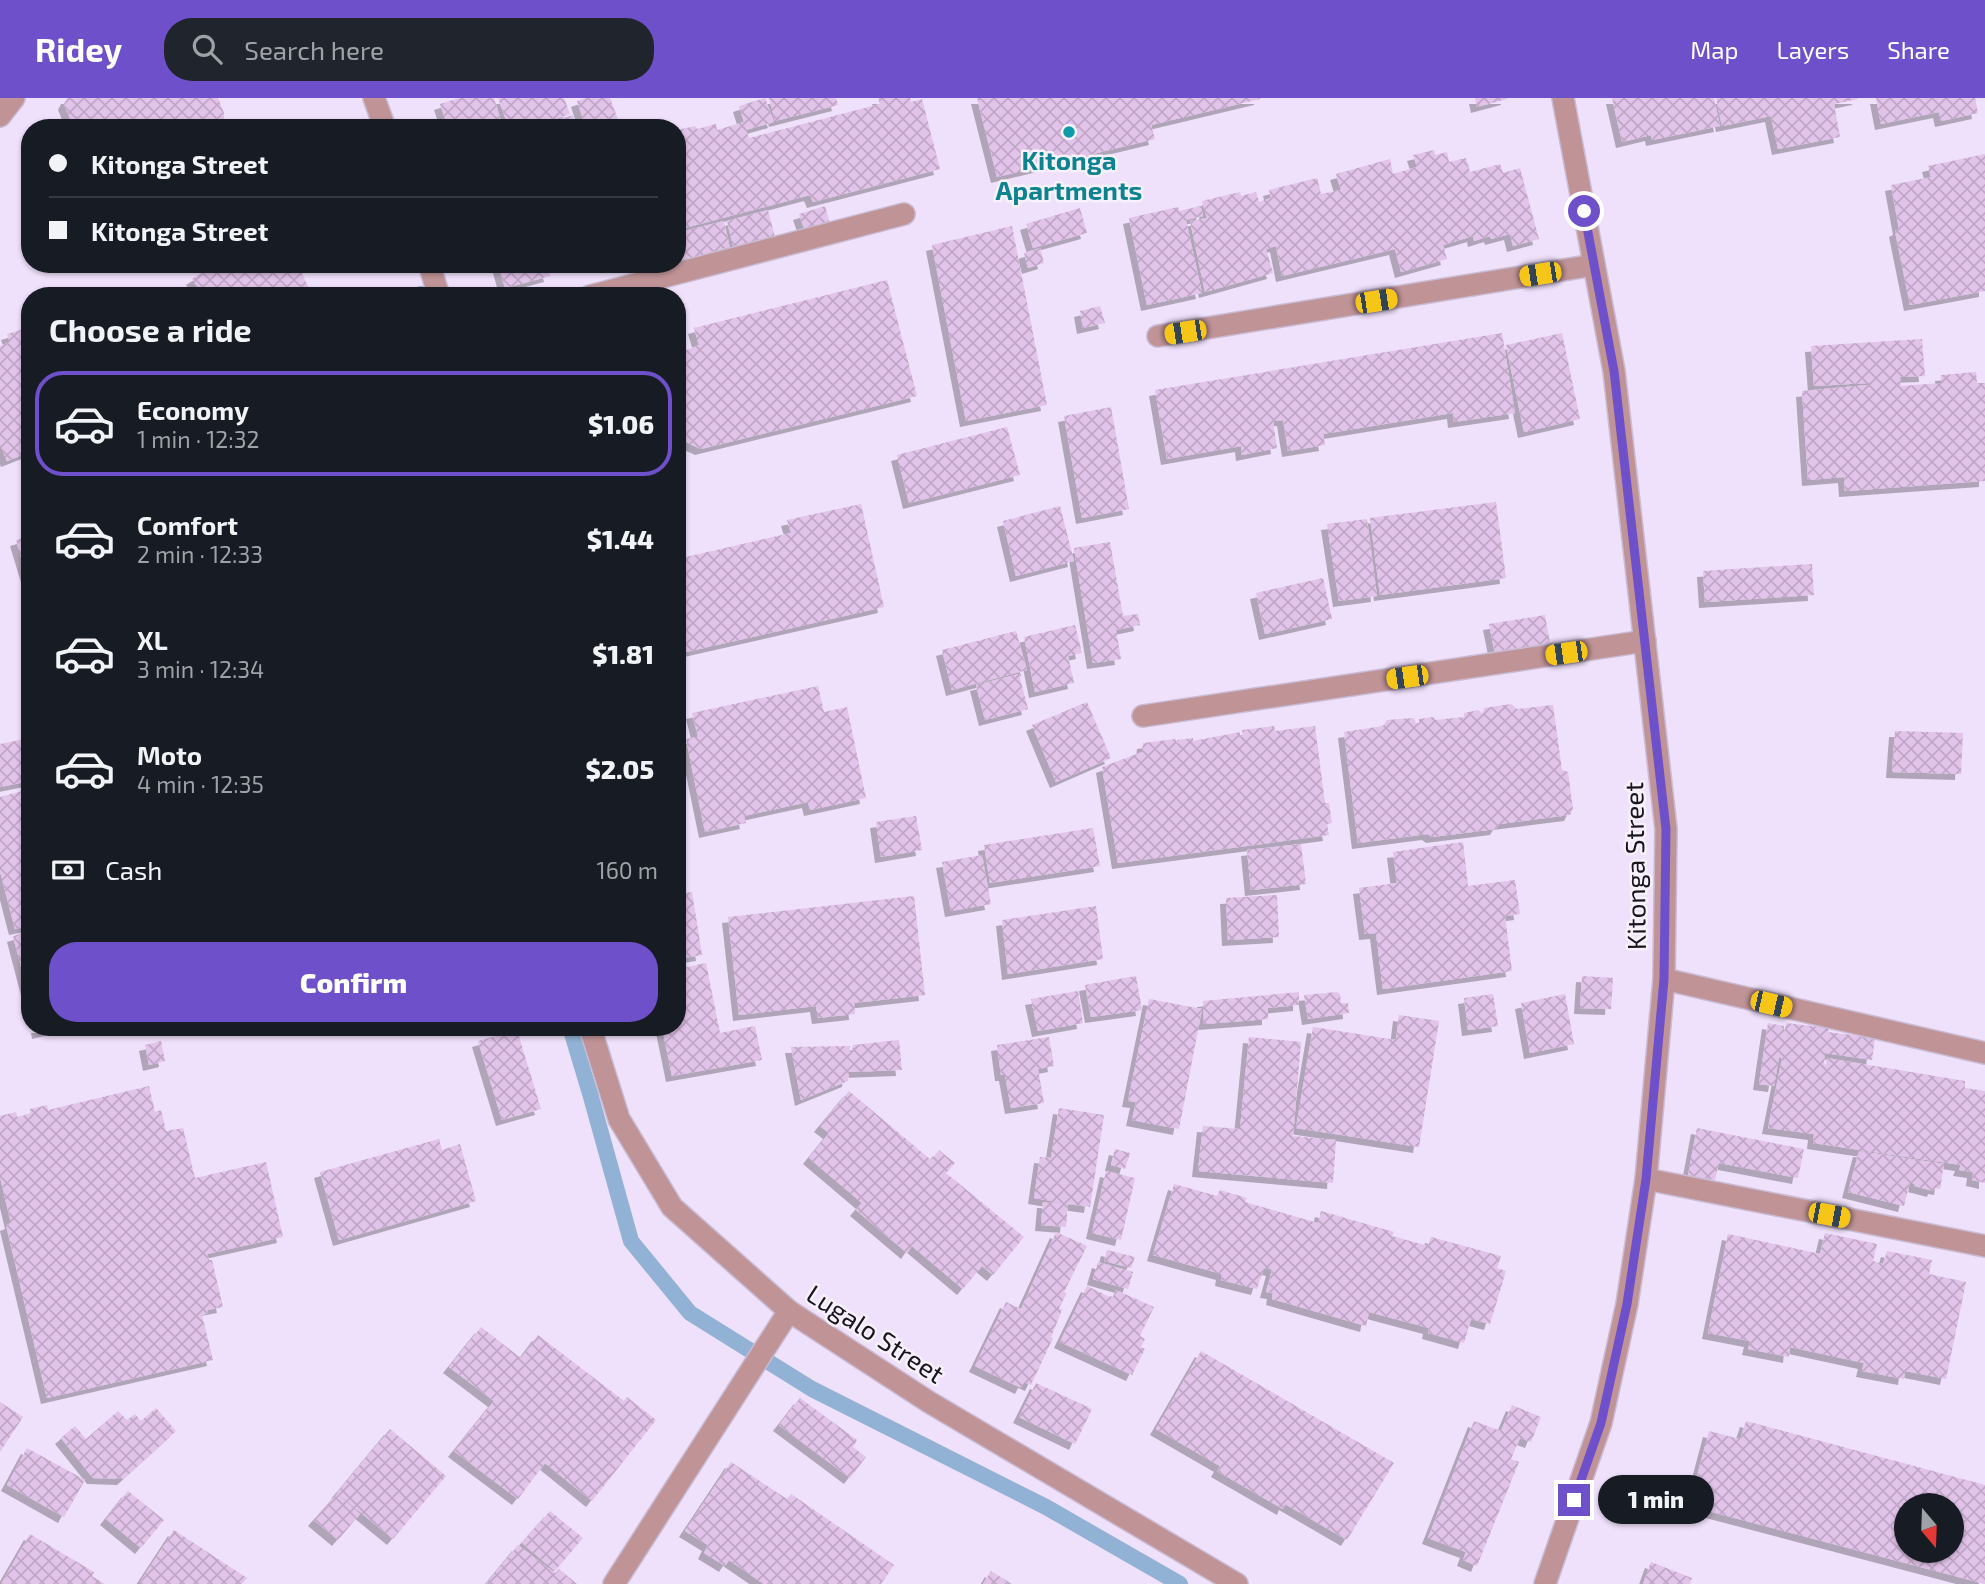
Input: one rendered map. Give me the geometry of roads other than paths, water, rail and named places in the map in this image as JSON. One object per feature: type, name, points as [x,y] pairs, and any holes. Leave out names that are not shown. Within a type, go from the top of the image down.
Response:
[{"type":"street","points":[[0,116],[14,98]]},
{"type":"street","points":[[374,98],[382,119]]},
{"type":"street","name":"Kitonga Street","points":[[1545,1584],[1601,1423],[1627,1304],[1646,1179],[1664,979],[1666,829],[1614,371],[1563,98]]},
{"type":"street","points":[[686,271],[904,214]]},
{"type":"street","points":[[1158,336],[1594,265]]},
{"type":"street","points":[[624,287],[678,273]]},
{"type":"street","points":[[1143,716],[1645,641]]},
{"type":"street","points":[[1664,979],[1985,1053]]},
{"type":"street","name":"Lugalo Street","points":[[593,1036],[619,1119],[672,1207],[789,1311],[929,1402],[1237,1584]]},
{"type":"street","points":[[1646,1179],[1985,1246]]},
{"type":"street","points":[[614,1584],[789,1311]]},
{"type":"waterway","points":[[573,1036],[631,1241],[690,1313],[812,1389],[1046,1507],[1180,1584]]},
{"type":"place","name":"Kitonga Apartments","points":[[1069,132]]}]
